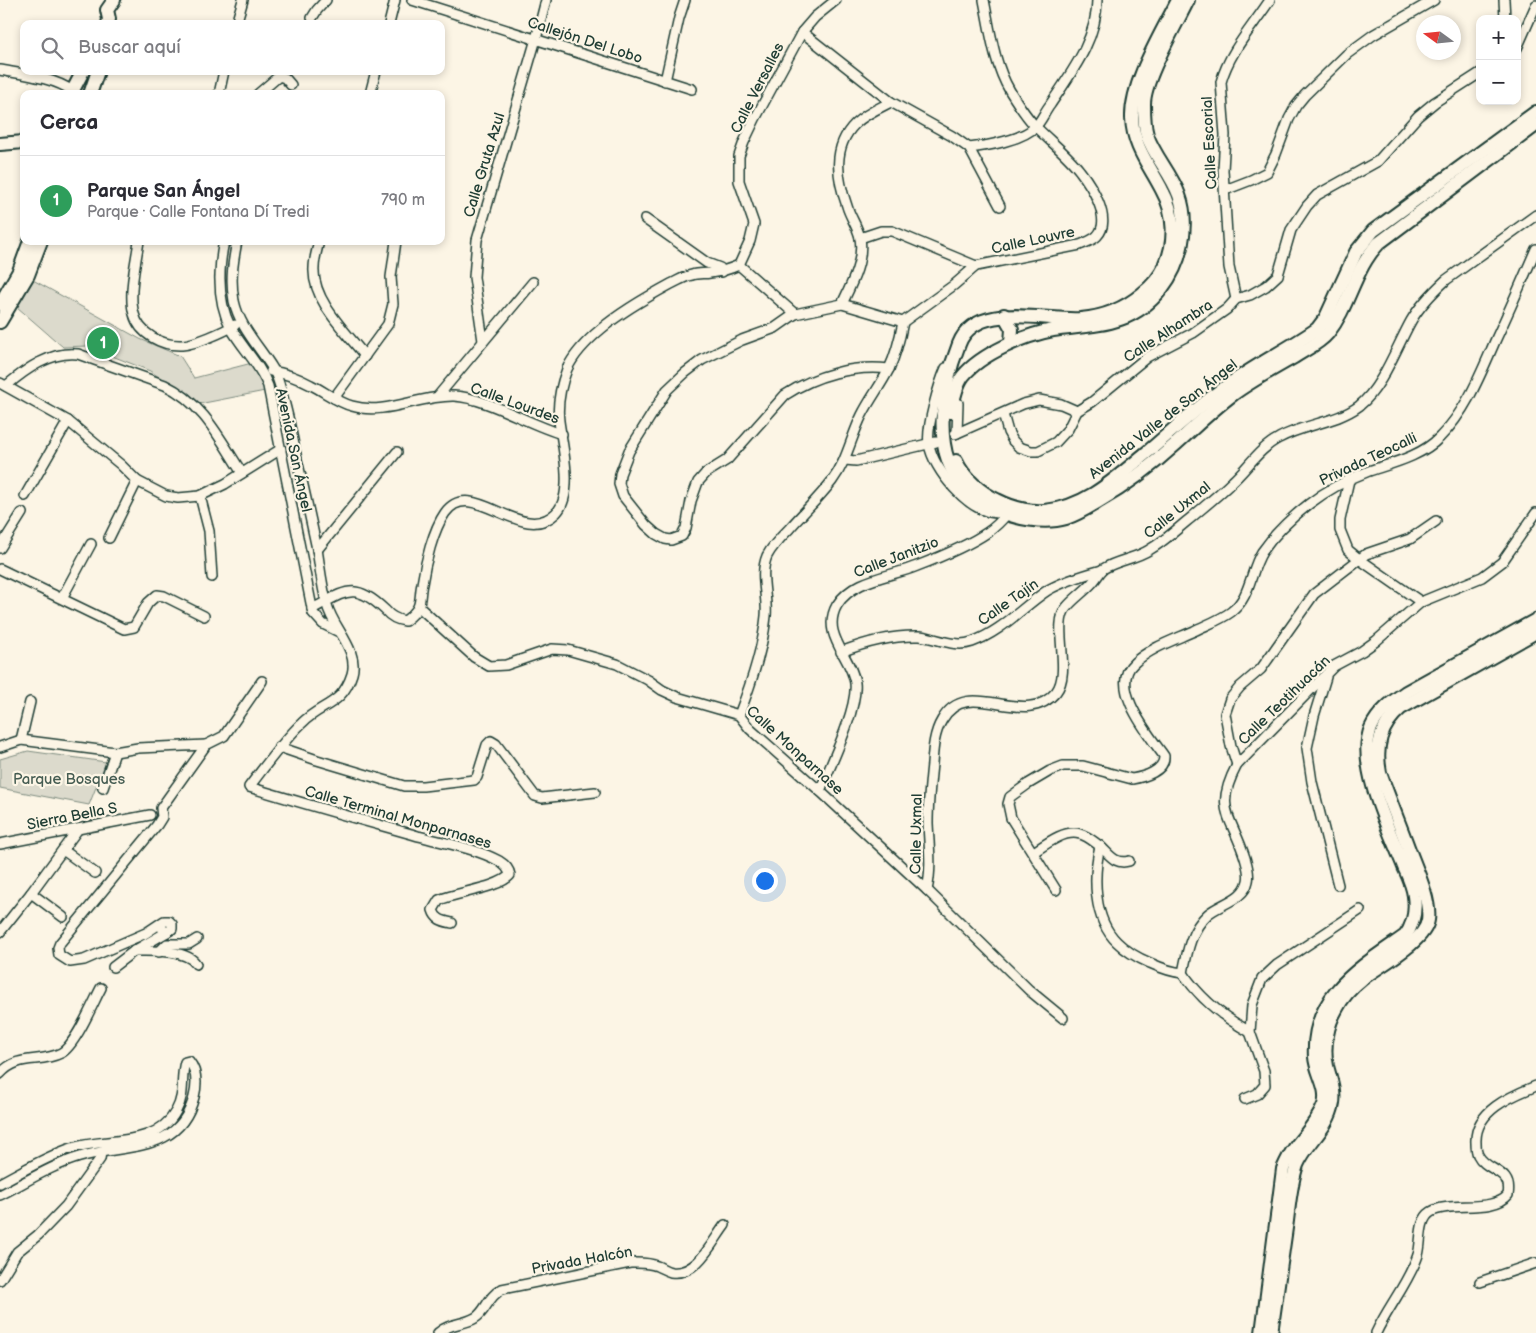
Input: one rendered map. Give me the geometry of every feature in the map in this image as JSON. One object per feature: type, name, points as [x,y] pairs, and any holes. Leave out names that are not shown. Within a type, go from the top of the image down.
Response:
[{"type":"street","points":[[114,20],[120,0]]},
{"type":"street","points":[[237,20],[243,0]]},
{"type":"street","points":[[312,18],[326,0]]},
{"type":"street","points":[[390,20],[396,0]]},
{"type":"street","name":"Callejón Del Lobo","points":[[412,0],[692,89]]},
{"type":"street","name":"Calle Gruta Azul","points":[[483,341],[474,277],[478,240],[546,0]]},
{"type":"street","points":[[665,80],[679,18],[686,0]]},
{"type":"street","name":"Calle Versalles","points":[[739,265],[750,241],[754,224],[739,181],[739,156],[744,142],[802,32],[815,16],[836,0]]},
{"type":"street","name":"Calle Louvre","points":[[903,322],[954,285],[976,266],[1080,245],[1098,235],[1102,226],[1103,216],[1098,202],[1080,171],[1036,127],[1020,108],[1005,82],[993,43],[984,0]]},
{"type":"street","points":[[969,148],[996,144],[1025,134],[1036,127],[1072,71],[1091,36],[1097,0]]},
{"type":"street","points":[[1170,17],[1171,0]]},
{"type":"street","points":[[1006,513],[988,512],[970,503],[943,474],[929,432],[936,397],[944,372],[966,332],[981,322],[1004,315],[1073,319],[1107,315],[1135,300],[1156,280],[1164,269],[1172,244],[1172,218],[1163,191],[1139,150],[1132,113],[1139,83],[1178,0]]},
{"type":"street","name":"Avenida Valle de San Ángel","points":[[1188,0],[1157,64],[1147,88],[1144,102],[1146,133],[1182,205],[1183,232],[1176,265],[1170,277],[1154,298],[1128,316],[1116,321],[1087,327],[1051,331],[1011,343],[981,360],[962,377],[958,385],[952,409],[951,438],[954,458],[976,486],[993,498],[1006,504],[1034,512],[1046,511],[1080,502],[1156,453],[1251,382],[1318,344],[1334,325],[1365,259],[1379,243],[1536,125]]},
{"type":"street","name":"Calle Escorial","points":[[1236,299],[1228,266],[1223,170],[1225,135],[1221,82],[1223,73],[1239,45],[1270,0]]},
{"type":"street","points":[[1225,190],[1267,172],[1296,106],[1304,95],[1347,54],[1373,35],[1434,0]]},
{"type":"street","points":[[1504,0],[1505,15]]},
{"type":"street","points":[[105,20],[111,3]]},
{"type":"street","points":[[109,20],[111,3]]},
{"type":"street","points":[[1521,39],[1536,5]]},
{"type":"street","points":[[802,32],[891,102],[952,136],[969,148],[1000,206]]},
{"type":"street","points":[[0,70],[20,74]]},
{"type":"street","points":[[22,75],[68,87],[77,86]]},
{"type":"street","points":[[91,90],[97,75]]},
{"type":"street","points":[[219,90],[223,75]]},
{"type":"street","points":[[371,90],[375,75]]},
{"type":"street","points":[[263,90],[280,76],[285,78],[291,85]]},
{"type":"street","name":"Calle Alhambra","points":[[1077,410],[1092,402],[1147,357],[1194,332],[1227,309],[1236,299],[1266,286],[1278,274],[1292,230],[1307,206],[1317,195],[1378,161],[1429,106],[1476,76]]},
{"type":"street","points":[[842,304],[858,266],[860,238],[841,186],[837,162],[839,148],[855,124],[891,102]]},
{"type":"street","name":"Avenida Valle de San Ángel","points":[[959,342],[949,378],[942,423],[948,461],[959,482],[980,500],[1006,513],[1037,520],[1066,518],[1083,511],[1114,493],[1222,389],[1316,329],[1326,317],[1356,252],[1374,231],[1536,112]]},
{"type":"street","points":[[0,144],[20,143]]},
{"type":"street","name":"Calle Uxmal","points":[[927,890],[930,874],[928,820],[933,753],[940,723],[946,712],[965,701],[981,701],[1023,708],[1052,696],[1058,690],[1061,680],[1062,616],[1065,609],[1092,583],[1102,570],[1150,549],[1204,508],[1233,482],[1266,447],[1279,438],[1346,414],[1359,406],[1377,384],[1410,323],[1433,292],[1446,280],[1536,216]]},
{"type":"street","points":[[645,219],[700,259],[720,268],[722,272]]},
{"type":"street","points":[[860,238],[881,231],[892,231],[976,266]]},
{"type":"street","points":[[0,304],[19,271],[29,245]]},
{"type":"street","points":[[0,322],[28,275],[39,245]]},
{"type":"street","points":[[139,245],[132,300],[138,324],[146,333],[170,345],[183,345],[240,322]]},
{"type":"street","name":"Avenida San Ángel","points":[[223,245],[219,277],[224,308],[231,327],[259,368],[268,386],[312,609],[318,620],[339,632]]},
{"type":"street","name":"Avenida San Ángel","points":[[237,245],[233,264],[232,285],[240,322],[275,371],[286,409],[317,550],[326,602],[339,632],[352,655],[353,672],[348,685],[340,697],[306,719],[279,747],[249,787]]},
{"type":"street","points":[[318,245],[314,268],[317,290],[322,300],[365,356]]},
{"type":"street","points":[[334,398],[384,332],[391,315],[393,304],[391,277],[395,245]]},
{"type":"street","name":"Privada Teocalli","points":[[1056,890],[1011,818],[1008,804],[1010,797],[1050,770],[1063,766],[1083,766],[1132,779],[1139,778],[1158,769],[1163,764],[1164,756],[1133,708],[1125,683],[1127,672],[1133,663],[1155,649],[1230,612],[1243,599],[1262,553],[1284,525],[1311,502],[1349,480],[1415,454],[1434,443],[1447,430],[1461,411],[1473,389],[1536,249]]},
{"type":"street","points":[[312,609],[337,595],[348,592],[360,592],[372,597],[396,619],[405,620],[419,607],[422,584],[431,547],[443,516],[452,506],[464,502],[476,503],[512,519],[528,522],[548,519],[560,508],[566,484],[559,412],[563,382],[573,360],[601,329],[650,295],[691,275],[722,272],[739,265],[796,314]]},
{"type":"street","points":[[438,396],[533,282]]},
{"type":"street","points":[[739,715],[756,663],[766,618],[767,602],[764,565],[768,554],[832,482],[845,460],[862,414],[889,369],[897,349],[903,322],[842,304],[796,314],[775,328],[718,351],[685,373],[667,390],[629,451],[620,474],[619,484],[623,496],[646,525],[656,534],[671,540],[682,536],[686,528],[691,501],[698,482],[706,474],[727,460],[785,395],[797,387],[831,374],[861,368],[889,369]]},
{"type":"street","points":[[1004,315],[1012,329],[1011,343]]},
{"type":"street","points":[[242,474],[201,410],[190,399],[165,385],[78,354],[69,353],[47,359],[3,385],[68,421],[121,465],[137,481],[166,496],[178,498],[200,496],[242,474],[281,449]]},
{"type":"street","points":[[981,360],[961,393],[957,406],[956,433],[1023,404],[1039,400],[1061,404],[1077,410],[1073,423],[1064,435],[1056,442],[1038,451],[1026,450],[1013,441],[1008,432],[1003,414]]},
{"type":"street","name":"Calle Lourdes","points":[[259,368],[285,374],[351,406],[377,408],[438,396],[468,398],[484,403],[535,426],[562,434]]},
{"type":"street","points":[[25,496],[68,421]]},
{"type":"street","points":[[845,460],[856,461],[933,443]]},
{"type":"street","points":[[317,550],[397,452]]},
{"type":"street","points":[[1349,480],[1340,520],[1340,530],[1348,550],[1421,602]]},
{"type":"street","points":[[109,538],[137,481]]},
{"type":"street","points":[[200,496],[209,531],[212,577]]},
{"type":"street","points":[[0,548],[22,512]]},
{"type":"street","name":"Calle Teotihuacán","points":[[1237,765],[1334,666],[1376,641],[1421,602],[1482,577],[1493,569],[1506,557],[1536,512]]},
{"type":"street","name":"Calle Janitzio","points":[[820,791],[842,739],[855,683],[836,642],[833,619],[836,607],[850,590],[916,566],[989,532],[1006,513]]},
{"type":"street","points":[[1250,1032],[1230,1022],[1194,990],[1183,973],[1187,951],[1202,921],[1209,913],[1235,899],[1242,892],[1248,880],[1248,871],[1227,814],[1225,801],[1228,782],[1237,765],[1225,714],[1230,699],[1240,687],[1261,669],[1314,594],[1366,554],[1410,539],[1436,521]]},
{"type":"street","points":[[62,598],[91,544]]},
{"type":"street","points":[[0,568],[121,627],[129,629],[136,625],[148,603],[157,595],[164,596],[204,616]]},
{"type":"street","name":"Calle Tajín","points":[[841,652],[861,644],[900,636],[922,636],[939,641],[970,643],[989,635],[1007,624],[1047,591],[1058,585],[1102,570]]},
{"type":"street","name":"Calle Monparnase","points":[[419,607],[474,657],[489,666],[506,665],[552,649],[568,650],[617,664],[677,697],[739,715],[750,729],[927,890],[1029,990],[1063,1018]]},
{"type":"street","points":[[1262,1333],[1279,1244],[1297,1165],[1322,1130],[1333,1104],[1332,1083],[1326,1053],[1330,1025],[1336,1009],[1346,994],[1360,981],[1414,941],[1422,933],[1428,921],[1419,876],[1380,773],[1377,759],[1380,737],[1385,725],[1401,708],[1513,638],[1536,620]]},
{"type":"street","points":[[1513,638],[1536,632]]},
{"type":"street","points":[[1326,676],[1307,748],[1312,782],[1338,885]]},
{"type":"street","points":[[0,747],[21,740],[115,752],[138,748],[206,745],[224,736],[262,681]]},
{"type":"street","points":[[21,740],[30,702]]},
{"type":"street","points":[[279,747],[404,786],[423,786],[474,780],[477,777],[487,745],[491,742],[496,744],[535,796],[542,798],[595,792]]},
{"type":"street","points":[[113,967],[165,928],[146,933],[84,960],[70,962],[59,955],[58,948],[60,943],[157,825],[162,817],[161,808],[206,745]]},
{"type":"street","points":[[103,788],[115,752]]},
{"type":"street","name":"Calle Terminal Monparnases","points":[[249,787],[342,816],[468,849],[489,856],[506,866],[510,875],[502,881],[462,891],[439,900],[433,910],[435,916],[440,920],[452,923]]},
{"type":"street","name":"Sierra Bella S","points":[[0,844],[150,815]]},
{"type":"street","points":[[0,932],[78,829]]},
{"type":"street","points":[[1034,852],[1057,838],[1075,833],[1081,834],[1100,846],[1116,860],[1122,863],[1129,861]]},
{"type":"street","points":[[1100,846],[1096,883],[1099,907],[1106,927],[1116,942],[1129,951],[1162,968],[1183,973]]},
{"type":"street","points":[[62,850],[95,873]]},
{"type":"street","points":[[31,893],[63,917]]},
{"type":"street","points":[[1246,1100],[1257,1094],[1265,1085],[1264,1071],[1250,1032],[1252,1005],[1262,979],[1277,964],[1360,910]]},
{"type":"street","points":[[159,952],[167,944],[189,944],[197,939]]},
{"type":"street","points":[[134,951],[183,955],[194,960],[196,964]]},
{"type":"street","points":[[0,1074],[14,1063],[53,1055],[65,1050],[74,1039],[101,988]]},
{"type":"street","points":[[0,1183],[74,1147],[134,1138],[158,1130],[171,1118],[179,1104],[184,1086],[184,1066],[186,1061],[189,1061],[193,1066],[196,1076],[196,1090],[188,1112],[175,1130],[167,1136],[146,1145],[101,1152],[67,1161],[0,1195]]},
{"type":"street","points":[[1376,1333],[1385,1314],[1415,1264],[1424,1219],[1437,1209],[1500,1201],[1508,1195],[1510,1185],[1506,1179],[1478,1156],[1476,1132],[1479,1124],[1497,1105],[1512,1096],[1536,1086]]},
{"type":"street","points":[[0,1280],[17,1252],[38,1235],[66,1206],[100,1159],[101,1152]]},
{"type":"street","name":"Privada Halcón","points":[[438,1333],[445,1327],[476,1318],[494,1293],[502,1289],[630,1263],[646,1263],[671,1272],[681,1272],[690,1268],[699,1260],[725,1225]]},
{"type":"street","points":[[1271,1333],[1279,1244]]},
{"type":"street","points":[[1480,1282],[1536,1263]]},
{"type":"green space","points":[[33,280],[140,339],[180,356],[194,378],[252,363],[265,391],[199,404],[150,371],[87,346],[63,347],[17,307]]},
{"type":"green space","name":"Parque Bosques","points":[[28,751],[106,762],[89,805],[0,788],[0,759]]},
{"type":"place","name":"Parque San Ángel","points":[[103,343]]}]
